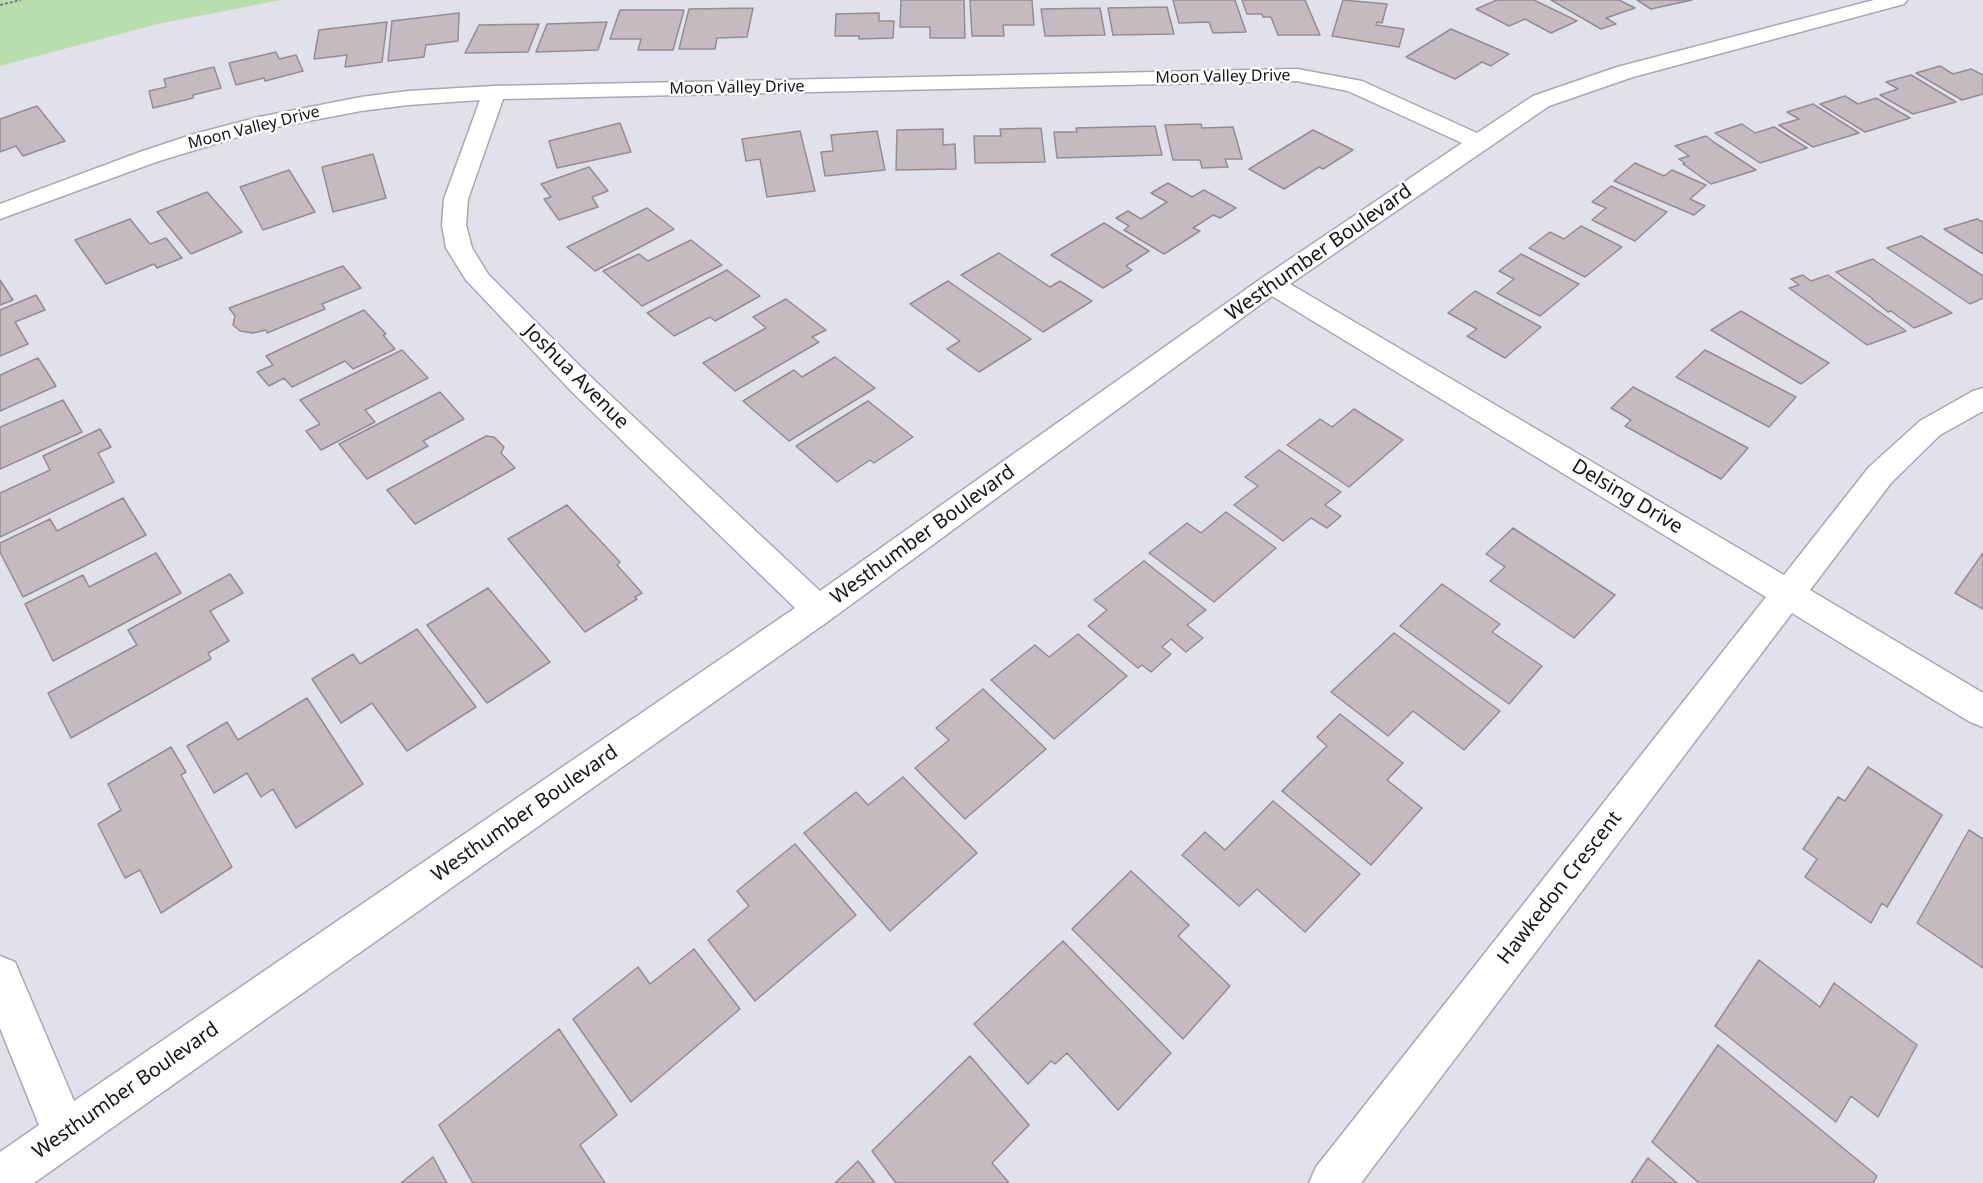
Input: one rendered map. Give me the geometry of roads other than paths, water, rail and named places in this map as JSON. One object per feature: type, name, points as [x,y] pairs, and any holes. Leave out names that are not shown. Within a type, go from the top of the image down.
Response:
[{"type":"street","name":"Westhumber Boulevard","points":[[0,1179],[818,610],[1271,285],[1478,142],[1541,102],[1625,72],[1897,0]]},
{"type":"street","name":"Moon Valley Drive","points":[[0,212],[148,157],[202,139],[259,124],[361,104],[408,98],[494,93],[1297,75],[1354,86],[1478,142]]},
{"type":"street","name":"Joshua Avenue","points":[[494,93],[456,199],[454,225],[459,248],[479,280],[583,386],[818,610]]},
{"type":"street","name":"Delsing Drive","points":[[1271,285],[1983,711]]},
{"type":"street","name":"Hawkedon Crescent","points":[[1332,1183],[1880,475],[1930,428],[1983,398]]},
{"type":"street","points":[[0,978],[65,1133]]}]
